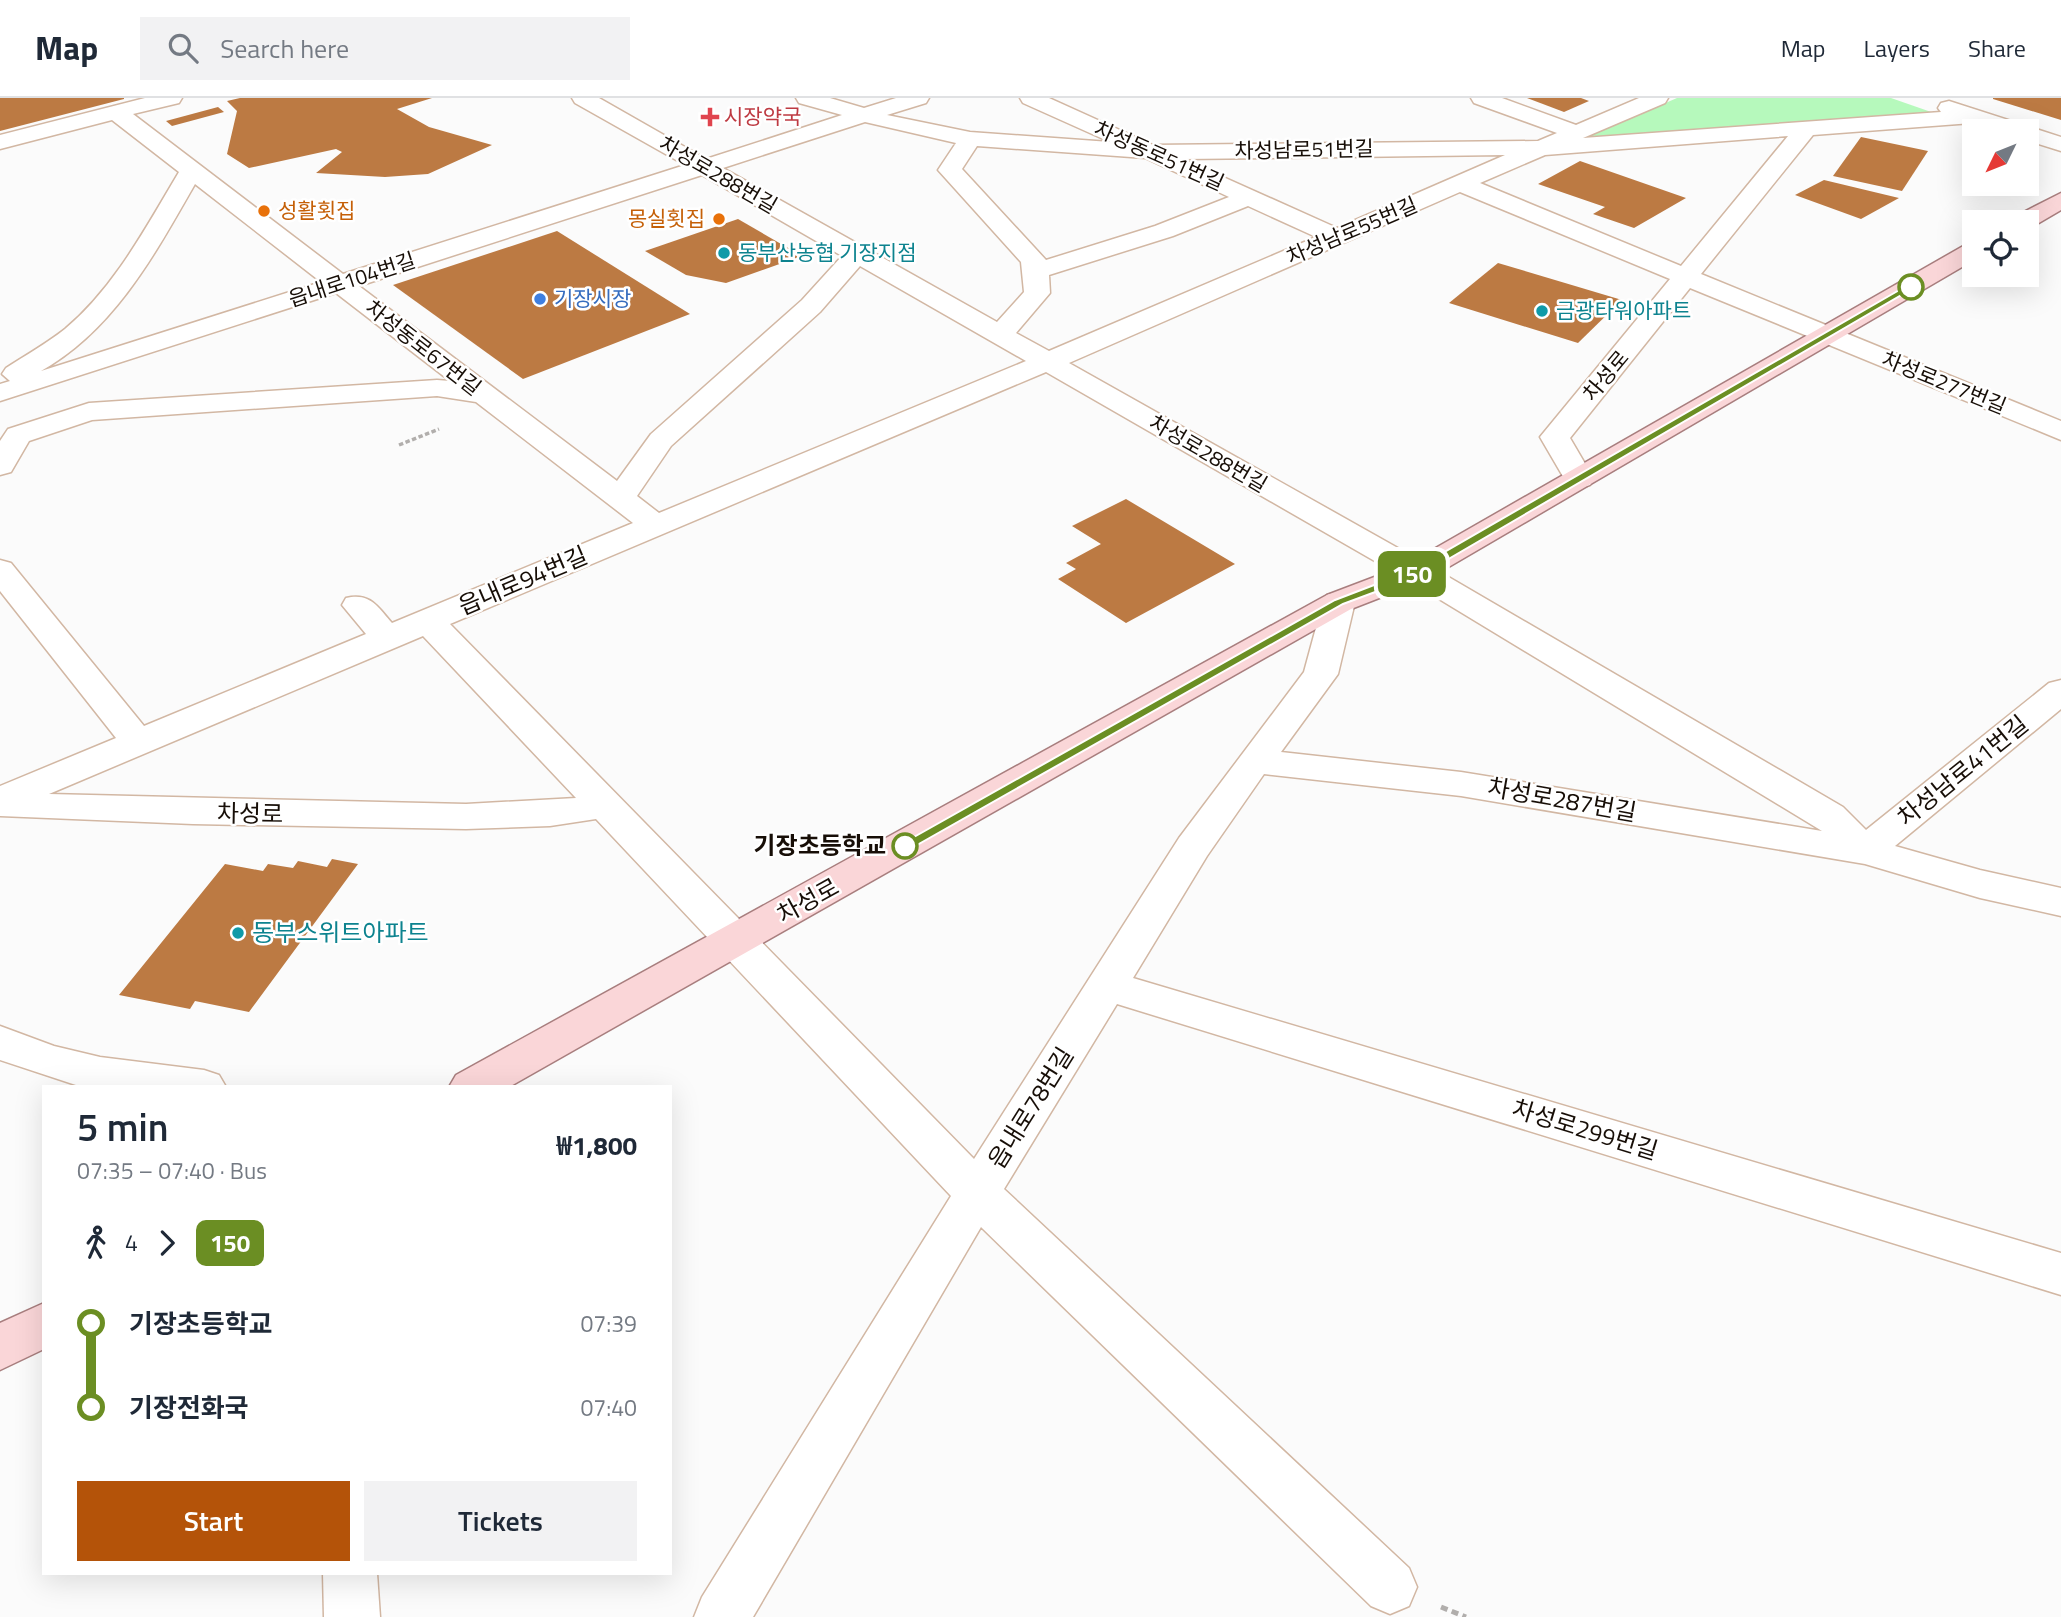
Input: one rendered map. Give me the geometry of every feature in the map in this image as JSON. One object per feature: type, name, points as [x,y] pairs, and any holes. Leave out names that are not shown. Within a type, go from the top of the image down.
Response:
[{"type":"main road","points":[[2039,213],[2061,200]]},
{"type":"main road","name":"차성로","points":[[475,1085],[1339,602],[1417,572],[1962,257]]},
{"type":"main road","points":[[0,1348],[42,1325]]},
{"type":"street","points":[[0,142],[171,98]]},
{"type":"street","name":"차성로288번길","points":[[583,98],[1417,572]]},
{"type":"street","name":"차성남로51번길","points":[[807,98],[863,116],[970,138],[1152,152],[1544,148],[1806,129],[1960,107]]},
{"type":"street","name":"읍내로104번길","points":[[0,393],[918,98]]},
{"type":"street","name":"차성동로51번길","points":[[1031,98],[1337,237]]},
{"type":"street","points":[[1482,98],[1577,133]]},
{"type":"street","name":"차성남로55번길","points":[[1047,362],[1657,98]]},
{"type":"street","points":[[1917,98],[1960,107],[1990,119]]},
{"type":"street","name":"차성동로67번길","points":[[116,112],[483,395],[532,420],[620,499],[655,525]]},
{"type":"street","points":[[1687,277],[1806,129]]},
{"type":"street","points":[[2039,137],[2061,144]]},
{"type":"street","points":[[970,138],[950,170],[1033,260],[1036,271],[1037,293],[1000,335]]},
{"type":"street","points":[[0,384],[54,351],[83,326],[116,291],[149,246],[191,170]]},
{"type":"street","points":[[1461,184],[1827,335]]},
{"type":"street","name":"차성동로51번길","points":[[1036,271],[1164,231],[1249,197]]},
{"type":"street","points":[[620,499],[661,440],[811,306],[858,254]]},
{"type":"street","name":"차성로","points":[[1579,479],[1555,437],[1687,277]]},
{"type":"street","name":"차성로277번길","points":[[1827,335],[2061,431]]},
{"type":"street","name":"읍내로94번길","points":[[0,802],[1047,362]]},
{"type":"street","points":[[0,466],[18,435],[89,412],[437,387],[483,395]]},
{"type":"street","points":[[0,570],[138,743]]},
{"type":"street","points":[[1417,572],[1830,816],[1865,852]]},
{"type":"street","name":"읍내로78번길","points":[[722,1617],[977,1193],[1193,847],[1321,674],[1339,602]]},
{"type":"street","points":[[358,605],[387,638]]},
{"type":"street","points":[[428,621],[977,1193],[1390,1587]]},
{"type":"street","name":"차성남로41번길","points":[[1865,852],[2061,691]]},
{"type":"street","name":"차성로287번길","points":[[1257,761],[1461,783],[1865,852],[1980,884],[2061,902]]},
{"type":"street","name":"차성로","points":[[0,802],[197,813],[487,816],[554,814],[606,805]]},
{"type":"street","name":"차성로299번길","points":[[1108,986],[2061,1274]]},
{"type":"street","points":[[0,1042],[56,1064],[122,1079],[184,1085]]},
{"type":"street","points":[[350,1575],[352,1617]]},
{"type":"green space","points":[[1677,98],[1891,98],[1934,113],[1595,138],[1589,136]]},
{"type":"building","points":[[0,98],[124,98],[124,99],[0,131]]},
{"type":"building","points":[[240,98],[432,98],[397,109],[429,127],[492,145],[428,174],[385,177],[316,173],[342,152],[336,149],[249,168],[227,154],[237,111],[227,101]]},
{"type":"building","points":[[1527,98],[1581,98],[1589,101],[1564,112]]},
{"type":"building","points":[[1993,98],[2061,98],[2061,120],[1993,99]]},
{"type":"building","points":[[218,107],[224,112],[172,126],[166,121]]},
{"type":"building","points":[[1861,137],[1928,151],[1902,191],[1833,176]]},
{"type":"building","points":[[1580,161],[1686,198],[1634,228],[1593,214],[1605,207],[1538,184]]},
{"type":"building","points":[[1824,180],[1899,198],[1861,219],[1795,195]]},
{"type":"building","name":"동부산농협 기장지점","points":[[738,219],[802,256],[726,283],[686,275],[645,251]]},
{"type":"building","name":"기장시장","points":[[557,231],[690,314],[523,379],[393,285]]},
{"type":"building","name":"금광타워아파트","points":[[1498,263],[1622,300],[1578,343],[1449,303]]},
{"type":"building","points":[[1126,499],[1235,564],[1126,623],[1058,579],[1076,569],[1066,563],[1101,544],[1072,526]]},
{"type":"building","name":"동부스위트아파트","points":[[332,859],[358,864],[249,1012],[195,1001],[190,1009],[119,995],[225,864],[263,871],[268,864],[293,868],[298,861],[327,867]]},
{"type":"bus line","name":"150","points":[[905,846],[1339,602],[1417,572],[1911,287]]},
{"type":"place","name":"시장약국","points":[[710,117]]},
{"type":"place","name":"성활횟집","points":[[264,211]]},
{"type":"place","name":"몽실횟집","points":[[719,219]]},
{"type":"place","name":"동부산농협 기장지점","points":[[724,253]]},
{"type":"place","name":"기장시장","points":[[540,299]]},
{"type":"place","name":"금광타워아파트","points":[[1542,311]]},
{"type":"place","name":"기장초등학교","points":[[905,846]]},
{"type":"place","name":"동부스위트아파트","points":[[238,933]]}]
